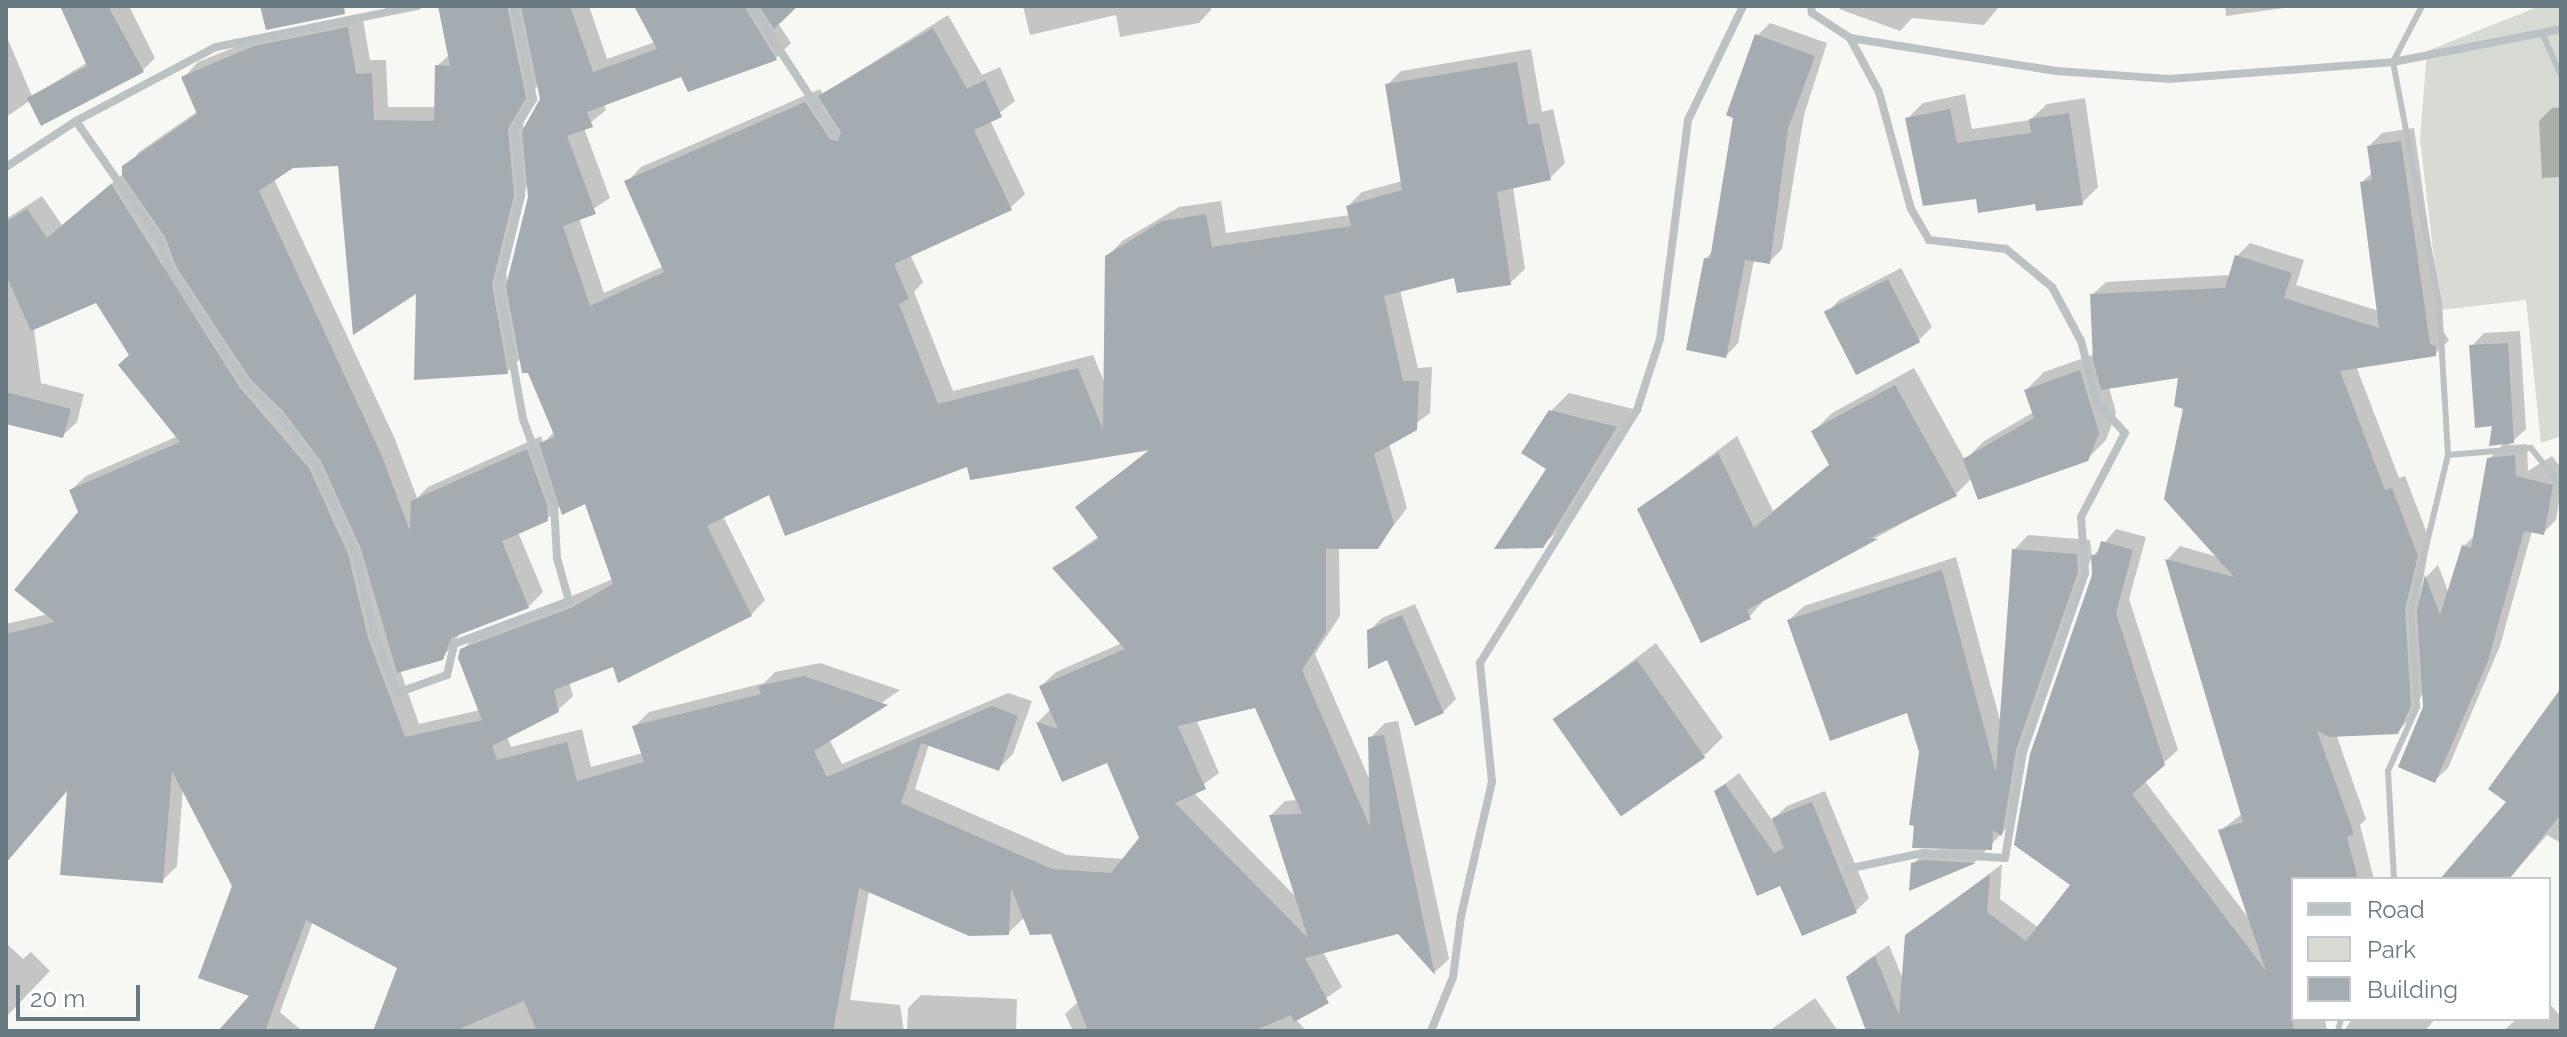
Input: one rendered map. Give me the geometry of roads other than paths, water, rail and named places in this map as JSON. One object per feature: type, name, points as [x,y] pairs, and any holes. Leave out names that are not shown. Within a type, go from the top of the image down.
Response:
[{"type":"street","points":[[6,167],[76,121],[216,47],[418,6]]},
{"type":"street","points":[[76,121],[159,240],[171,271],[246,384],[278,415],[315,464],[355,552],[375,636],[397,693],[447,675],[454,644],[569,601],[557,558],[554,504],[523,419],[499,286],[521,196],[515,129],[533,99],[514,6]]},
{"type":"street","points":[[751,6],[835,135]]},
{"type":"street","points":[[1431,1031],[1453,977],[1461,916],[1492,782],[1480,663],[1637,410],[1660,339],[1688,120],[1743,6]]},
{"type":"street","points":[[1811,6],[1812,13],[1850,38],[2056,71],[2169,79],[2393,62],[2561,29]]},
{"type":"street","points":[[1847,869],[1923,853],[2005,858],[2023,752],[2085,573],[2081,517],[2125,433],[2097,402],[2081,341],[2052,287],[2006,249],[1929,240],[1911,209],[1879,92],[1850,38]]},
{"type":"lane","points":[[2394,877],[2388,771],[2417,707],[2411,609],[2448,455],[2439,303],[2393,62],[2422,6]]},
{"type":"lane","points":[[2542,33],[2561,75]]},
{"type":"lane","points":[[2448,455],[2531,448],[2561,486]]}]
